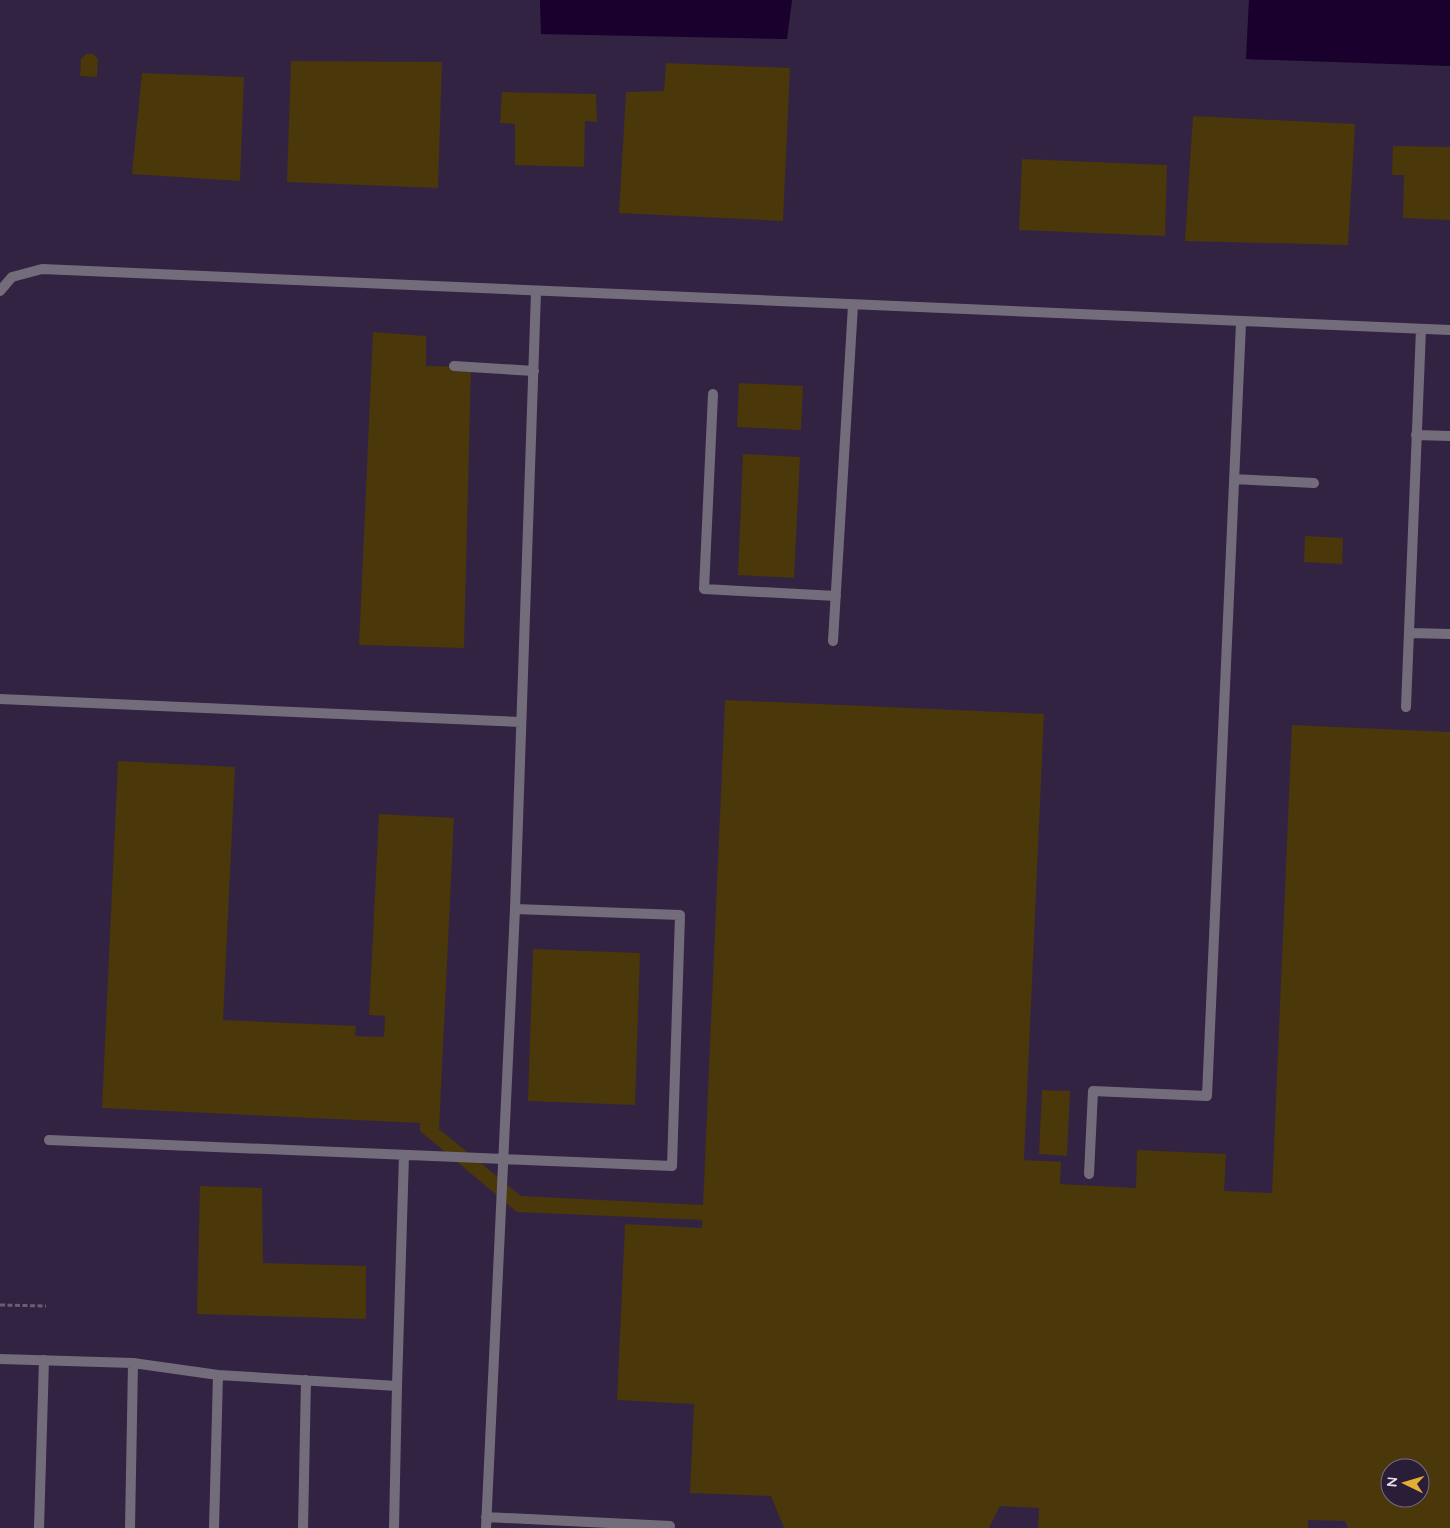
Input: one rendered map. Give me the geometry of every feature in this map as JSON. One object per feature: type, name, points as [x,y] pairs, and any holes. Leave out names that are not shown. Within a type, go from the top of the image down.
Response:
[{"type":"lane","points":[[0,291],[12,277],[42,269],[536,292],[1450,330]]},
{"type":"lane","points":[[536,292],[515,909],[486,1523],[670,1526]]},
{"type":"lane","points":[[833,641],[853,305]]},
{"type":"lane","points":[[1089,1174],[1093,1091],[1207,1096],[1241,322]]},
{"type":"lane","points":[[1406,707],[1421,328]]},
{"type":"lane","points":[[454,366],[534,371]]},
{"type":"lane","points":[[712,394],[704,589],[836,596]]},
{"type":"lane","points":[[1416,435],[1450,436]]},
{"type":"lane","points":[[1234,480],[1314,483]]},
{"type":"lane","points":[[1409,633],[1450,634]]},
{"type":"lane","points":[[0,699],[521,722]]},
{"type":"lane","points":[[49,1140],[672,1166],[680,915],[515,909]]},
{"type":"lane","points":[[394,1528],[404,1155]]},
{"type":"lane","points":[[0,1359],[133,1363],[218,1375],[397,1386]]},
{"type":"lane","points":[[39,1528],[44,1360]]},
{"type":"lane","points":[[130,1528],[133,1363]]},
{"type":"lane","points":[[214,1528],[218,1375]]},
{"type":"lane","points":[[303,1528],[306,1380]]},
{"type":"path","points":[[0,1305],[46,1306]]},
{"type":"shaded area","points":[[0,0],[540,0],[541,34],[787,39],[792,0],[1249,0],[1246,59],[1450,66],[1450,1528],[0,1528]]},
{"type":"shaded area","points":[[540,0],[792,0],[787,39],[541,34]]},
{"type":"shaded area","points":[[1249,0],[1450,0],[1450,66],[1246,59]]},
{"type":"building","points":[[86,54],[93,54],[98,59],[97,77],[80,76],[81,59]]},
{"type":"building","points":[[291,61],[442,62],[438,188],[287,182]]},
{"type":"building","points":[[666,63],[790,68],[783,221],[619,213],[626,92],[664,91]]},
{"type":"building","points":[[142,73],[244,77],[240,181],[132,174]]},
{"type":"building","points":[[502,92],[596,94],[597,122],[585,121],[584,167],[515,165],[515,124],[500,123]]},
{"type":"building","points":[[1193,116],[1355,124],[1348,245],[1185,241]]},
{"type":"building","points":[[1393,146],[1450,147],[1450,220],[1403,218],[1404,175],[1392,175]]},
{"type":"building","points":[[1022,159],[1167,165],[1165,236],[1019,230]]},
{"type":"building","points":[[373,332],[426,336],[426,366],[471,367],[464,648],[359,645]]},
{"type":"building","points":[[739,383],[803,386],[801,430],[737,427]]},
{"type":"building","points":[[743,454],[800,457],[794,578],[738,575]]},
{"type":"building","points":[[1305,536],[1343,538],[1342,564],[1304,562]]},
{"type":"building","points":[[725,700],[1044,714],[1024,1160],[1061,1162],[1060,1184],[1136,1188],[1137,1150],[1226,1154],[1224,1191],[1272,1193],[1292,725],[1450,732],[1450,1528],[1348,1528],[1345,1521],[1308,1520],[1308,1528],[1038,1528],[1039,1508],[1000,1506],[989,1528],[784,1528],[771,1496],[690,1493],[694,1404],[617,1400],[625,1224],[702,1228],[702,1220],[517,1212],[420,1131],[420,1123],[102,1108],[118,761],[235,767],[223,1020],[356,1026],[355,1036],[384,1037],[385,1016],[369,1015],[379,814],[454,818],[439,1129],[521,1196],[703,1205]]},
{"type":"building","points":[[533,949],[640,953],[635,1105],[528,1101]]},
{"type":"building","points":[[1042,1090],[1070,1091],[1067,1156],[1039,1154]]},
{"type":"building","points":[[200,1186],[262,1188],[263,1263],[366,1266],[366,1319],[197,1314]]}]
